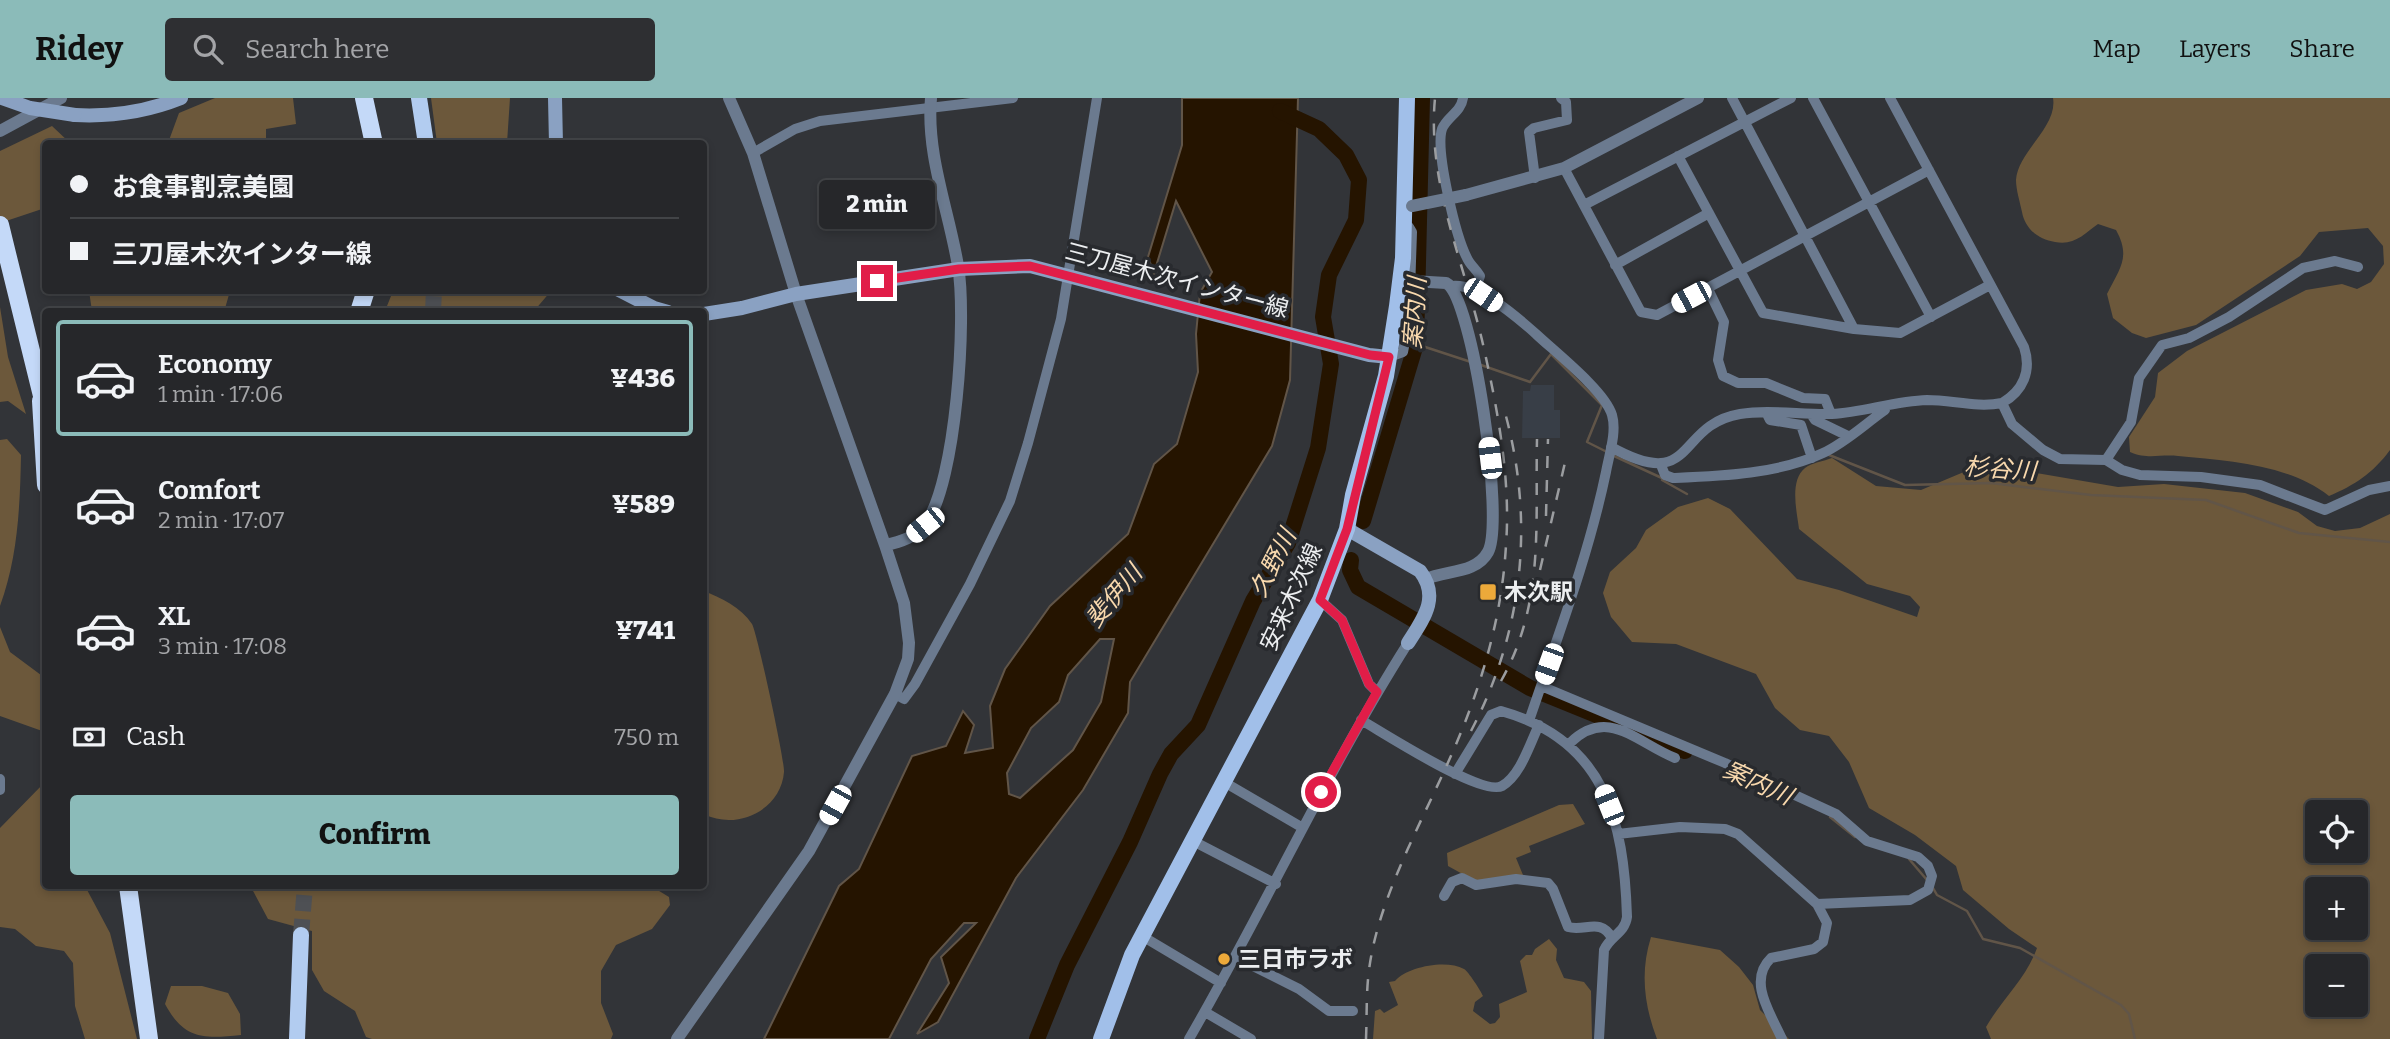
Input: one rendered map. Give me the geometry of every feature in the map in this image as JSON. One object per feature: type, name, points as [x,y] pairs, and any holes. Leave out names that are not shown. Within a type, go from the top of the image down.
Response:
[{"type":"highway","points":[[364,98],[373,140]]},
{"type":"highway","points":[[372,98],[381,140]]},
{"type":"highway","points":[[419,98],[425,140]]},
{"type":"highway","points":[[0,227],[42,389]]},
{"type":"highway","points":[[127,889],[149,1038]]},
{"type":"highway","points":[[297,1039],[301,934]]},
{"type":"main road","points":[[2,98],[30,108],[105,117],[138,112],[181,98]]},
{"type":"main road","points":[[555,98],[556,140]]},
{"type":"main road","name":"安来木次線","points":[[1101,1039],[1142,936],[1320,600],[1347,529],[1389,357],[1398,306],[1408,207],[1406,98]]},
{"type":"main road","name":"三刀屋木次インター線","points":[[707,314],[742,308],[796,294],[959,269],[1030,266],[1370,355],[1389,357]]},
{"type":"main road","points":[[626,294],[652,308]]},
{"type":"main road","points":[[1347,529],[1420,571],[1426,579],[1431,590],[1430,603],[1408,643]]},
{"type":"street","points":[[0,131],[61,98]]},
{"type":"street","points":[[677,1039],[809,851],[895,694],[908,659],[909,631],[904,603],[796,294],[753,153],[729,98]]},
{"type":"street","points":[[753,153],[795,129],[820,121],[931,103],[1013,98]]},
{"type":"street","points":[[895,694],[904,699],[915,684],[970,584],[1010,501],[1037,414],[1071,275],[1097,98]]},
{"type":"street","points":[[1463,98],[1460,109],[1443,127],[1441,145],[1447,191],[1462,244],[1468,261],[1480,275],[1476,288]]},
{"type":"street","points":[[1535,178],[1529,132],[1534,128],[1567,120],[1566,102],[1561,98]]},
{"type":"street","points":[[1408,207],[1535,178],[1564,168],[1698,98]]},
{"type":"street","points":[[1732,98],[1854,328]]},
{"type":"street","points":[[1584,205],[1791,98]]},
{"type":"street","points":[[1813,98],[1931,317]]},
{"type":"street","points":[[1611,447],[1644,464],[1661,466],[1674,460],[1722,420],[1739,414],[1831,414],[1923,400],[1984,405],[2002,403],[2022,385],[2027,361],[2024,347],[1891,98]]},
{"type":"street","points":[[885,545],[904,542],[925,525],[942,493],[961,345],[959,269],[935,159],[931,103]]},
{"type":"street","points":[[1678,156],[1763,313],[1900,333],[1990,285]]},
{"type":"street","points":[[1564,168],[1641,313],[1657,315],[1929,170]]},
{"type":"street","points":[[1615,265],[1709,213]]},
{"type":"street","points":[[1389,357],[1399,356],[1404,349],[1418,281],[1412,232],[1404,226]]},
{"type":"street","points":[[2106,460],[2131,422],[2139,378],[2162,345],[2189,338],[2229,317],[2303,268],[2334,261],[2358,267]]},
{"type":"street","points":[[1361,720],[1483,787],[1501,787],[1512,777],[1534,723],[1540,690],[1575,589],[1599,505],[1611,447],[1613,420],[1607,405],[1527,326],[1476,288],[1418,281]]},
{"type":"street","points":[[1426,579],[1470,567],[1482,560],[1490,547],[1494,528],[1489,443],[1472,350],[1451,286]]},
{"type":"street","points":[[1708,289],[1724,322],[1718,360],[1723,376],[1738,383],[1773,385],[1803,398],[1825,399],[1831,414]]},
{"type":"street","points":[[2002,403],[2012,424],[2051,455],[2068,461],[2106,460],[2122,470],[2140,475],[2201,477],[2260,485],[2325,510],[2370,490],[2390,486]]},
{"type":"street","points":[[1661,466],[1668,477],[1692,477],[1763,470],[1812,458],[1885,410],[1885,406]]},
{"type":"street","points":[[1767,414],[1770,420],[1801,425],[1812,458]]},
{"type":"street","points":[[1811,414],[1815,420],[1848,436]]},
{"type":"street","points":[[1320,600],[1342,620],[1369,684],[1377,692]]},
{"type":"street","points":[[1189,1039],[1276,884],[1361,720],[1408,643]]},
{"type":"street","points":[[1540,690],[1613,722],[1726,763],[1836,814],[1867,841],[1918,857],[1928,866],[1932,879],[1928,890],[1910,900],[1817,904]]},
{"type":"street","points":[[1455,774],[1494,712],[1505,712],[1534,723],[1570,743],[1603,789],[1618,834],[1627,922],[1624,929],[1612,937],[1604,950],[1599,1039]]},
{"type":"street","points":[[1570,743],[1594,727],[1613,722],[1675,758]]},
{"type":"street","points":[[0,779],[0,790]]},
{"type":"street","points":[[1224,782],[1303,828]]},
{"type":"street","points":[[1618,834],[1668,827],[1731,831],[1817,904],[1827,923],[1823,942],[1814,949],[1771,958],[1760,977],[1760,989],[1782,1039]]},
{"type":"street","points":[[1193,841],[1276,884]]},
{"type":"street","points":[[1444,896],[1452,882],[1462,878],[1476,885],[1516,878],[1540,881],[1553,889],[1568,927],[1580,929],[1593,924],[1604,928],[1612,937]]},
{"type":"street","points":[[1142,936],[1221,984]]},
{"type":"street","points":[[1235,957],[1299,989],[1321,1007],[1335,1012],[1353,1011]]},
{"type":"street","points":[[1205,1012],[1251,1039]]},
{"type":"shaded area","points":[[215,98],[293,98],[296,124],[266,129],[266,140],[169,140],[179,113]]},
{"type":"shaded area","points":[[431,98],[510,98],[507,140],[437,140]]},
{"type":"shaded area","points":[[2053,98],[2390,98],[2390,450],[2370,472],[2329,496],[2295,477],[2257,466],[2178,456],[2143,456],[2130,452],[2129,437],[2155,397],[2158,373],[2187,351],[2306,290],[2342,284],[2357,289],[2371,282],[2384,264],[2383,246],[2368,228],[2319,232],[2300,256],[2196,325],[2146,338],[2132,333],[2113,318],[2107,294],[2120,269],[2123,255],[2116,230],[2098,224],[2073,241],[2062,243],[2044,239],[2026,224],[2016,184],[2018,169],[2050,119]]},
{"type":"shaded area","points":[[52,126],[67,140],[42,140],[42,209],[0,223],[0,151]]},
{"type":"shaded area","points":[[89,294],[229,294],[225,308],[92,308]]},
{"type":"shaded area","points":[[391,294],[548,294],[537,308],[386,308]]},
{"type":"shaded area","points":[[0,307],[8,357],[26,414],[8,401],[0,402]]},
{"type":"shaded area","points":[[1531,385],[1554,385],[1554,410],[1560,410],[1560,438],[1522,438],[1523,391],[1530,391]]},
{"type":"shaded area","points":[[7,439],[21,455],[20,493],[11,569],[0,606],[0,440]]},
{"type":"shaded area","points":[[1832,458],[1876,486],[1921,490],[1990,461],[2024,471],[2118,487],[2164,484],[2245,493],[2298,512],[2317,526],[2335,531],[2360,528],[2390,514],[2390,1039],[1991,1039],[1986,1027],[2027,969],[2037,948],[2009,929],[1963,890],[1956,866],[1915,835],[1869,808],[1849,762],[1829,736],[1800,730],[1775,708],[1756,674],[1676,644],[1632,642],[1611,617],[1603,593],[1610,572],[1636,548],[1646,530],[1678,507],[1708,498],[1730,509],[1797,579],[1839,590],[1917,617],[1920,607],[1910,596],[1867,584],[1799,529],[1795,497],[1797,481],[1805,468]]},
{"type":"shaded area","points":[[707,592],[736,608],[752,624],[765,672],[784,772],[775,797],[755,814],[730,820],[707,815]]},
{"type":"shaded area","points":[[0,627],[10,652],[42,676],[42,731],[0,716]]},
{"type":"shaded area","points":[[42,785],[42,889],[87,889],[110,933],[137,1039],[85,1039],[75,1006],[73,963],[64,951],[36,946],[15,929],[0,927],[0,828]]},
{"type":"shaded area","points":[[1573,804],[1585,824],[1529,846],[1531,852],[1516,858],[1523,875],[1477,882],[1448,866],[1447,853],[1559,805]]},
{"type":"shaded area","points":[[252,889],[656,889],[669,897],[670,905],[652,929],[616,945],[601,971],[601,1003],[613,1034],[611,1039],[366,1037],[355,1011],[324,991],[312,970],[312,931],[268,919]]},
{"type":"shaded area","points":[[1651,937],[1720,950],[1739,967],[1753,985],[1760,1010],[1789,1039],[1657,1039],[1645,988],[1645,963]]},
{"type":"shaded area","points":[[1549,939],[1557,949],[1556,960],[1564,978],[1584,982],[1591,991],[1592,1039],[1373,1039],[1375,1011],[1380,1009],[1384,1013],[1398,1005],[1389,982],[1427,966],[1447,965],[1464,969],[1483,996],[1475,1002],[1473,1011],[1490,1024],[1495,1023],[1500,1017],[1499,1004],[1527,992],[1520,961],[1526,955],[1532,955],[1535,949]]},
{"type":"shaded area","points":[[171,986],[202,986],[228,993],[240,1014],[241,1035],[215,1037],[187,1030],[172,1016],[165,1004]]},
{"type":"water","name":"斐伊川","points":[[1182,98],[1298,98],[1290,380],[1272,446],[1130,682],[1128,713],[1083,790],[1016,878],[938,1022],[917,1034],[949,983],[941,957],[976,923],[964,923],[931,959],[889,1039],[764,1039],[839,886],[859,869],[912,756],[946,746],[963,711],[974,725],[965,753],[993,748],[990,706],[1005,669],[1050,606],[1128,534],[1154,464],[1177,444],[1198,372],[1196,334],[1200,293],[1212,272],[1176,201],[1154,273],[1148,257],[1182,145]],"holes":[[[1100,639],[1114,639],[1101,702],[1073,750],[1020,798],[1009,794],[1007,773],[1031,728],[1059,702],[1068,675]]]},
{"type":"waterway","name":"案内川","points":[[1363,521],[1416,344],[1422,98]]},
{"type":"waterway","name":"久野川","points":[[1037,1039],[1067,965],[1130,842],[1160,774],[1171,754],[1198,725],[1253,601],[1288,543],[1318,448],[1331,364],[1323,317],[1329,275],[1356,220],[1359,180],[1346,155],[1319,129],[1280,111]]},
{"type":"waterway","name":"杉谷川","points":[[1416,344],[1471,362]]},
{"type":"waterway","name":"杉谷川","points":[[1481,365],[1530,382],[1551,354],[1602,405],[1587,442],[1605,451]]},
{"type":"waterway","name":"杉谷川","points":[[1829,455],[1905,485],[1991,483],[2091,495],[2206,500],[2299,533],[2390,542]]},
{"type":"waterway","name":"杉谷川","points":[[1614,456],[1664,479]]},
{"type":"waterway","points":[[1662,480],[1687,494]]},
{"type":"waterway","name":"案内川","points":[[1351,560],[1350,570],[1358,587],[1530,688],[1685,751]]},
{"type":"waterway","name":"案内川","points":[[1830,817],[1855,837]]},
{"type":"waterway","name":"案内川","points":[[1909,859],[1927,880]]},
{"type":"waterway","name":"案内川","points":[[1933,888],[1937,895],[1967,911],[1983,939],[2020,948],[2121,1005],[2129,1014],[2135,1039]]},
{"type":"tunnel","points":[[433,308],[434,294]]},
{"type":"tunnel","points":[[301,935],[305,889]]},
{"type":"railway","points":[[1366,1039],[1369,970],[1381,916],[1471,707],[1488,654],[1504,573],[1507,519],[1505,468],[1498,416],[1482,340],[1441,190],[1436,160],[1435,98]]},
{"type":"railway","points":[[1471,731],[1503,654],[1519,573],[1519,492],[1514,450],[1504,409]]},
{"type":"railway","points":[[1501,681],[1515,652],[1531,593],[1535,563],[1537,439]]},
{"type":"railway","points":[[1546,516],[1548,439]]},
{"type":"railway","points":[[1540,570],[1567,454]]},
{"type":"place","name":"木次駅","points":[[1488,592]]},
{"type":"place","name":"三日市ラボ","points":[[1224,959]]},
{"type":"route","points":[[877,281],[959,269],[1030,266],[1066,273],[1370,355],[1389,357],[1353,495],[1347,529],[1320,600],[1342,620],[1369,684],[1377,692],[1321,792]]}]
